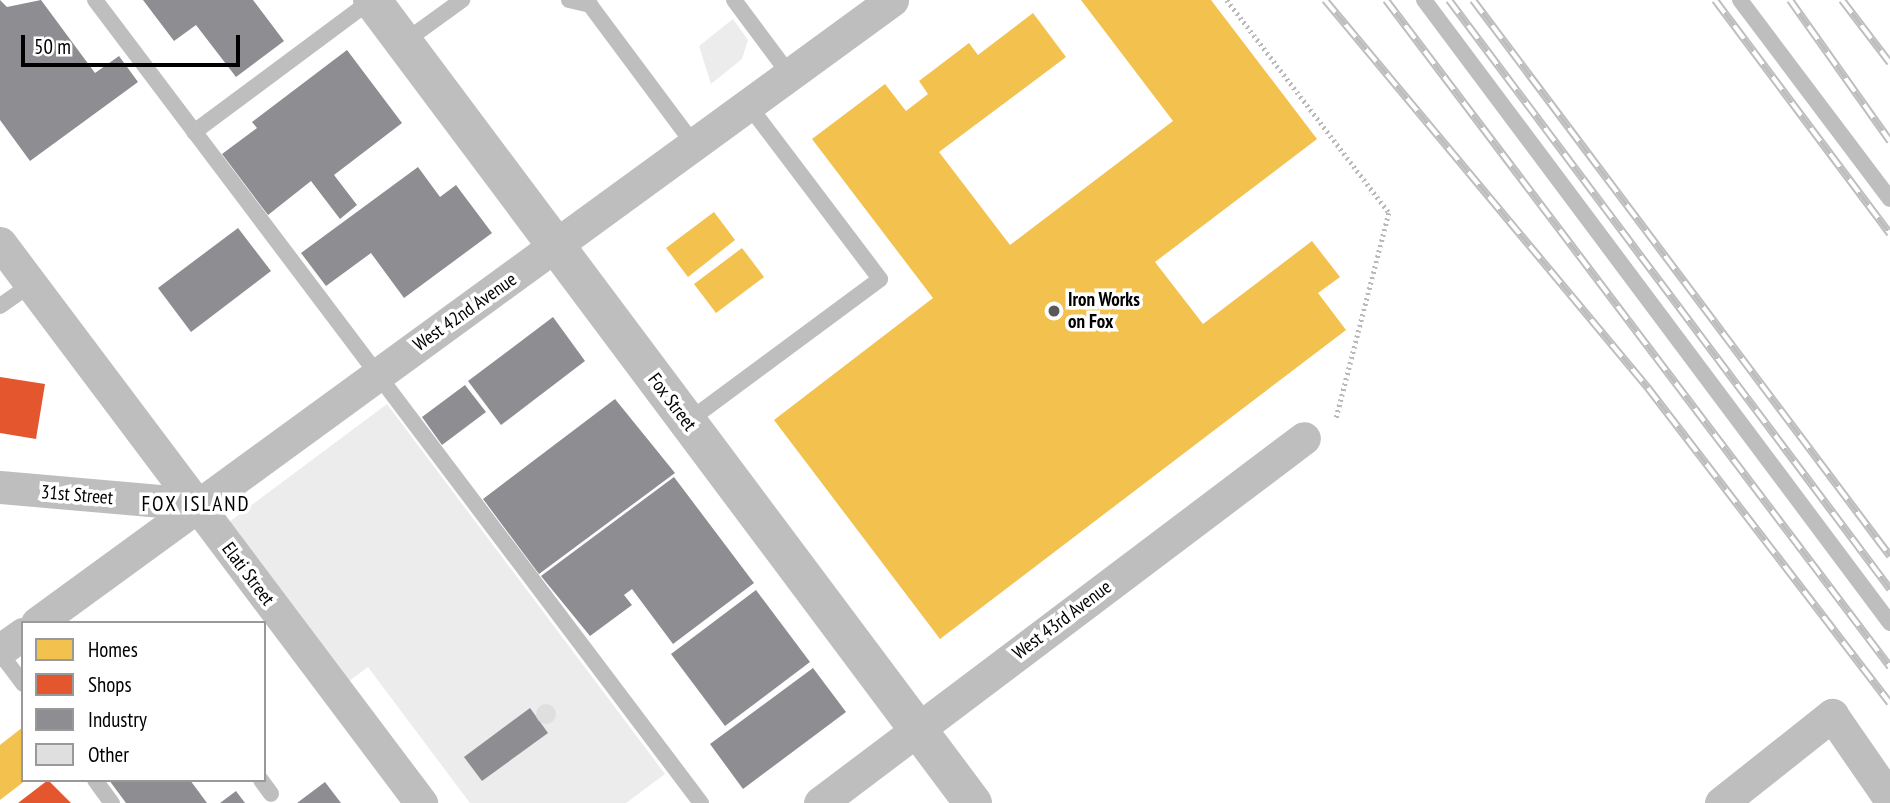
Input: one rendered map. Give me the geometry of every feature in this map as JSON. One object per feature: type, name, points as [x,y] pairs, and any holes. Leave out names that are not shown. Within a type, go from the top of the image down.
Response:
[{"type":"street","name":"Fox Street","points":[[372,0],[973,803]]},
{"type":"street","name":"West 42nd Avenue","points":[[40,621],[196,504],[557,247],[892,0]]},
{"type":"street","name":"Elati Street","points":[[0,243],[196,504],[272,622],[421,803]]},
{"type":"street","name":"West 43rd Avenue","points":[[839,798],[917,730],[1304,438]]},
{"type":"street","name":"31st Street","points":[[0,487],[196,504]]},
{"type":"street","points":[[0,652],[21,636]]},
{"type":"street","points":[[1721,803],[1832,715],[1890,799]]},
{"type":"lane","points":[[95,0],[701,803]]},
{"type":"lane","points":[[194,132],[372,0]]},
{"type":"lane","points":[[404,42],[462,0]]},
{"type":"lane","points":[[569,0],[590,5],[695,146]]},
{"type":"lane","points":[[734,0],[790,75]]},
{"type":"lane","points":[[1424,0],[1890,623]]},
{"type":"lane","points":[[1740,0],[1890,199]]},
{"type":"lane","points":[[687,422],[880,279],[749,106]]},
{"type":"lane","points":[[0,306],[30,284]]},
{"type":"lane","points":[[0,652],[21,681]]},
{"type":"lane","points":[[96,782],[112,803]]},
{"type":"lane","points":[[262,782],[271,794]]},
{"type":"path","points":[[1227,0],[1389,213],[1336,420]]},
{"type":"shaded area","points":[[733,19],[748,40],[742,59],[711,84],[699,46]]},
{"type":"shaded area","points":[[387,404],[665,774],[626,803],[470,803],[368,667],[349,681],[229,522]]},
{"type":"building: Homes","name":"Iron Works on Fox","points":[[1081,0],[1211,0],[1317,139],[1155,262],[1203,324],[1312,241],[1340,277],[1318,293],[1346,330],[940,639],[774,420],[933,298],[812,139],[885,84],[906,111],[928,94],[919,81],[969,43],[978,55],[1033,13],[1066,57],[939,152],[1010,245],[1173,121]]},
{"type":"building: Homes","points":[[714,212],[735,240],[688,277],[666,248]]},
{"type":"building: Homes","points":[[742,248],[764,277],[716,313],[694,284]]},
{"type":"building: Homes","points":[[21,729],[21,782],[23,782],[0,800],[0,745]]},
{"type":"building: Shops","points":[[0,377],[45,384],[36,439],[0,433]]},
{"type":"building: Shops","points":[[45,782],[50,782],[71,803],[18,803]]},
{"type":"building: Industry","points":[[0,0],[7,7],[41,0],[95,73],[119,56],[138,82],[30,161],[0,120]]},
{"type":"building: Industry","points":[[143,0],[253,0],[284,41],[236,77],[196,25],[174,41]]},
{"type":"building: Industry","points":[[347,50],[402,123],[334,175],[357,205],[340,219],[311,181],[268,215],[222,154],[257,128],[252,122]]},
{"type":"building: Industry","points":[[418,167],[440,197],[456,185],[492,233],[404,298],[371,253],[326,286],[301,253]]},
{"type":"building: Industry","points":[[238,228],[271,271],[191,332],[158,288]]},
{"type":"building: Industry","points":[[553,317],[585,361],[501,425],[468,381]]},
{"type":"building: Industry","points":[[465,385],[486,412],[442,445],[422,417]]},
{"type":"building: Industry","points":[[615,399],[675,473],[539,574],[483,499]]},
{"type":"building: Industry","points":[[674,477],[754,583],[673,644],[632,589],[624,595],[632,605],[590,636],[541,576]]},
{"type":"building: Industry","points":[[756,590],[810,662],[725,726],[671,654]]},
{"type":"building: Industry","points":[[813,668],[846,712],[743,789],[710,744]]},
{"type":"building: Industry","points":[[530,708],[548,733],[482,781],[464,757]]},
{"type":"building: Industry","points":[[110,782],[191,782],[207,803],[126,803]]},
{"type":"building: Industry","points":[[325,782],[341,803],[297,803]]},
{"type":"building: Industry","points":[[236,791],[245,803],[220,803]]},
{"type":"building: Other","points":[[546,704],[553,707],[556,714],[553,721],[546,724],[539,721],[536,714],[539,707]]},
{"type":"railway","points":[[1325,0],[1648,388],[1890,703]]},
{"type":"railway","points":[[1386,0],[1890,667]]},
{"type":"railway","points":[[1449,0],[1890,589]]},
{"type":"railway","points":[[1473,0],[1890,556]]},
{"type":"railway","points":[[1715,0],[1890,234]]},
{"type":"railway","points":[[1790,0],[1890,141]]},
{"type":"railway","points":[[1842,0],[1890,63]]},
{"type":"place","name":"Iron Works on Fox","points":[[1054,311]]},
{"type":"district","name":"FOX ISLAND","points":[[196,504]]}]
